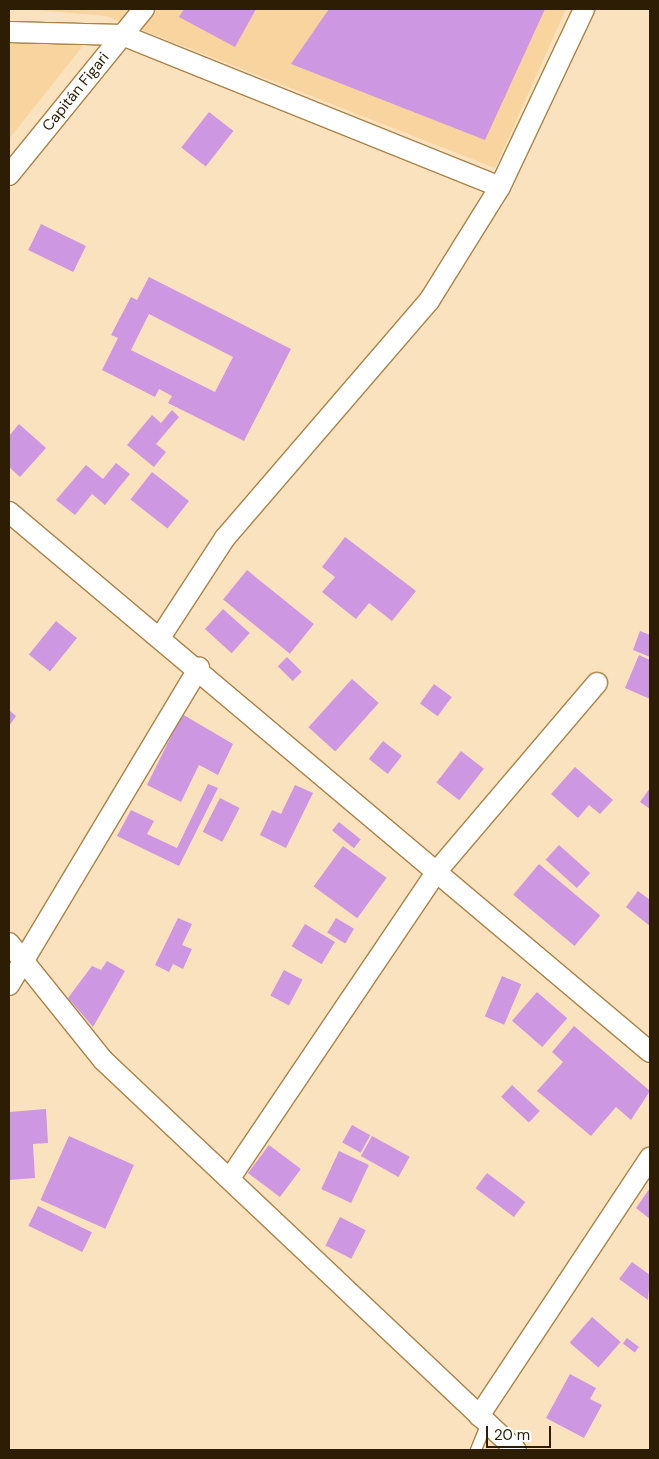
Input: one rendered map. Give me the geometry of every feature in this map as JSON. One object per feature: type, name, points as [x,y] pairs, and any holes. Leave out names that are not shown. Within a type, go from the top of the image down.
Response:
[{"type":"street","name":"Capitán Figari","points":[[9,176],[144,9]]},
{"type":"street","points":[[161,636],[225,538],[429,302],[500,188],[584,9]]},
{"type":"street","points":[[9,32],[122,36],[500,188]]},
{"type":"street","points":[[9,512],[161,636],[650,1052]]},
{"type":"street","points":[[9,985],[25,963],[198,668]]},
{"type":"street","points":[[230,1178],[437,871],[597,683]]},
{"type":"street","points":[[9,943],[103,1060],[516,1450]]},
{"type":"street","points":[[483,1420],[650,1158]]},
{"type":"lane","points":[[476,1450],[483,1420]]},
{"type":"shaded area","points":[[25,9],[566,9],[495,168],[106,16]]},
{"type":"shaded area","points":[[9,36],[86,42],[9,139]]},
{"type":"building","points":[[184,9],[256,9],[235,47],[179,17]]},
{"type":"building","points":[[329,9],[545,9],[485,140],[291,64]]},
{"type":"building","points":[[209,112],[233,131],[206,167],[181,147]]},
{"type":"building","points":[[41,224],[86,246],[73,272],[28,250]]},
{"type":"building","points":[[149,277],[291,349],[244,441],[168,403],[172,396],[159,389],[155,397],[102,370],[118,338],[111,335],[131,297],[137,300]],"holes":[[[149,314],[233,357],[215,392],[131,350]]]},
{"type":"building","points":[[172,410],[179,417],[156,444],[166,452],[154,467],[127,445],[152,415],[161,423]]},
{"type":"building","points":[[19,424],[46,448],[20,477],[9,467],[9,436]]},
{"type":"building","points":[[116,463],[130,474],[105,505],[92,494],[75,515],[56,500],[86,465],[103,479]]},
{"type":"building","points":[[152,472],[189,501],[167,529],[130,500]]},
{"type":"building","points":[[345,537],[416,591],[392,621],[369,603],[356,619],[322,592],[335,577],[322,567]]},
{"type":"building","points":[[247,570],[314,624],[290,654],[223,600]]},
{"type":"building","points":[[223,609],[250,633],[232,653],[205,629]]},
{"type":"building","points":[[56,621],[77,638],[50,671],[29,654]]},
{"type":"building","points":[[640,631],[650,635],[650,657],[633,650]]},
{"type":"building","points":[[639,655],[650,660],[650,699],[625,688]]},
{"type":"building","points":[[287,657],[302,672],[293,681],[278,666]]},
{"type":"building","points":[[352,679],[379,703],[335,751],[309,727]]},
{"type":"building","points":[[434,684],[452,697],[438,716],[420,703]]},
{"type":"building","points":[[9,710],[16,716],[9,726]]},
{"type":"building","points":[[182,714],[233,744],[218,775],[199,765],[181,802],[147,785]]},
{"type":"building","points":[[383,741],[402,756],[388,774],[369,759]]},
{"type":"building","points":[[461,751],[484,769],[459,800],[436,783]]},
{"type":"building","points":[[575,767],[613,800],[600,814],[589,805],[578,818],[551,794]]},
{"type":"building","points":[[208,784],[218,788],[179,866],[117,836],[131,810],[154,821],[147,834],[177,848]]},
{"type":"building","points":[[295,785],[313,793],[286,848],[260,835],[272,810],[281,814]]},
{"type":"building","points":[[650,788],[650,809],[640,802]]},
{"type":"building","points":[[220,798],[240,808],[222,842],[203,832]]},
{"type":"building","points":[[339,822],[361,840],[354,848],[332,831]]},
{"type":"building","points":[[559,845],[590,873],[577,888],[546,860]]},
{"type":"building","points":[[343,846],[387,878],[357,918],[314,886]]},
{"type":"building","points":[[539,864],[600,915],[575,946],[513,895]]},
{"type":"building","points":[[638,891],[650,900],[650,926],[626,907]]},
{"type":"building","points":[[178,918],[192,924],[182,945],[192,949],[183,969],[173,964],[169,972],[155,965]]},
{"type":"building","points":[[336,918],[354,929],[345,943],[327,933]]},
{"type":"building","points":[[305,924],[335,942],[322,964],[292,946]]},
{"type":"building","points":[[107,961],[125,971],[93,1027],[68,998],[92,966],[101,970]]},
{"type":"building","points":[[284,970],[303,980],[289,1005],[270,996]]},
{"type":"building","points":[[502,976],[521,984],[504,1025],[485,1017]]},
{"type":"building","points":[[537,992],[567,1018],[542,1047],[512,1021]]},
{"type":"building","points":[[574,1026],[650,1091],[631,1120],[616,1107],[591,1136],[537,1091],[563,1062],[552,1052]]},
{"type":"building","points":[[512,1085],[540,1111],[529,1123],[501,1097]]},
{"type":"building","points":[[46,1109],[48,1143],[33,1144],[35,1178],[9,1180],[9,1112]]},
{"type":"building","points":[[352,1125],[370,1135],[361,1153],[342,1142]]},
{"type":"building","points":[[69,1136],[134,1165],[105,1229],[41,1200]]},
{"type":"building","points":[[372,1136],[410,1157],[398,1177],[361,1156]]},
{"type":"building","points":[[269,1145],[301,1169],[280,1197],[248,1173]]},
{"type":"building","points":[[339,1151],[369,1165],[351,1203],[321,1189]]},
{"type":"building","points":[[487,1173],[525,1202],[514,1217],[476,1188]]},
{"type":"building","points":[[650,1188],[650,1219],[636,1208]]},
{"type":"building","points":[[38,1206],[92,1232],[82,1252],[28,1226]]},
{"type":"building","points":[[340,1217],[366,1230],[351,1259],[325,1246]]},
{"type":"building","points":[[632,1262],[650,1275],[648,1300],[619,1279]]},
{"type":"building","points":[[592,1317],[621,1342],[598,1368],[570,1343]]},
{"type":"building","points":[[627,1338],[639,1347],[635,1353],[623,1344]]},
{"type":"building","points":[[570,1374],[596,1388],[590,1399],[602,1405],[584,1438],[546,1418]]}]
